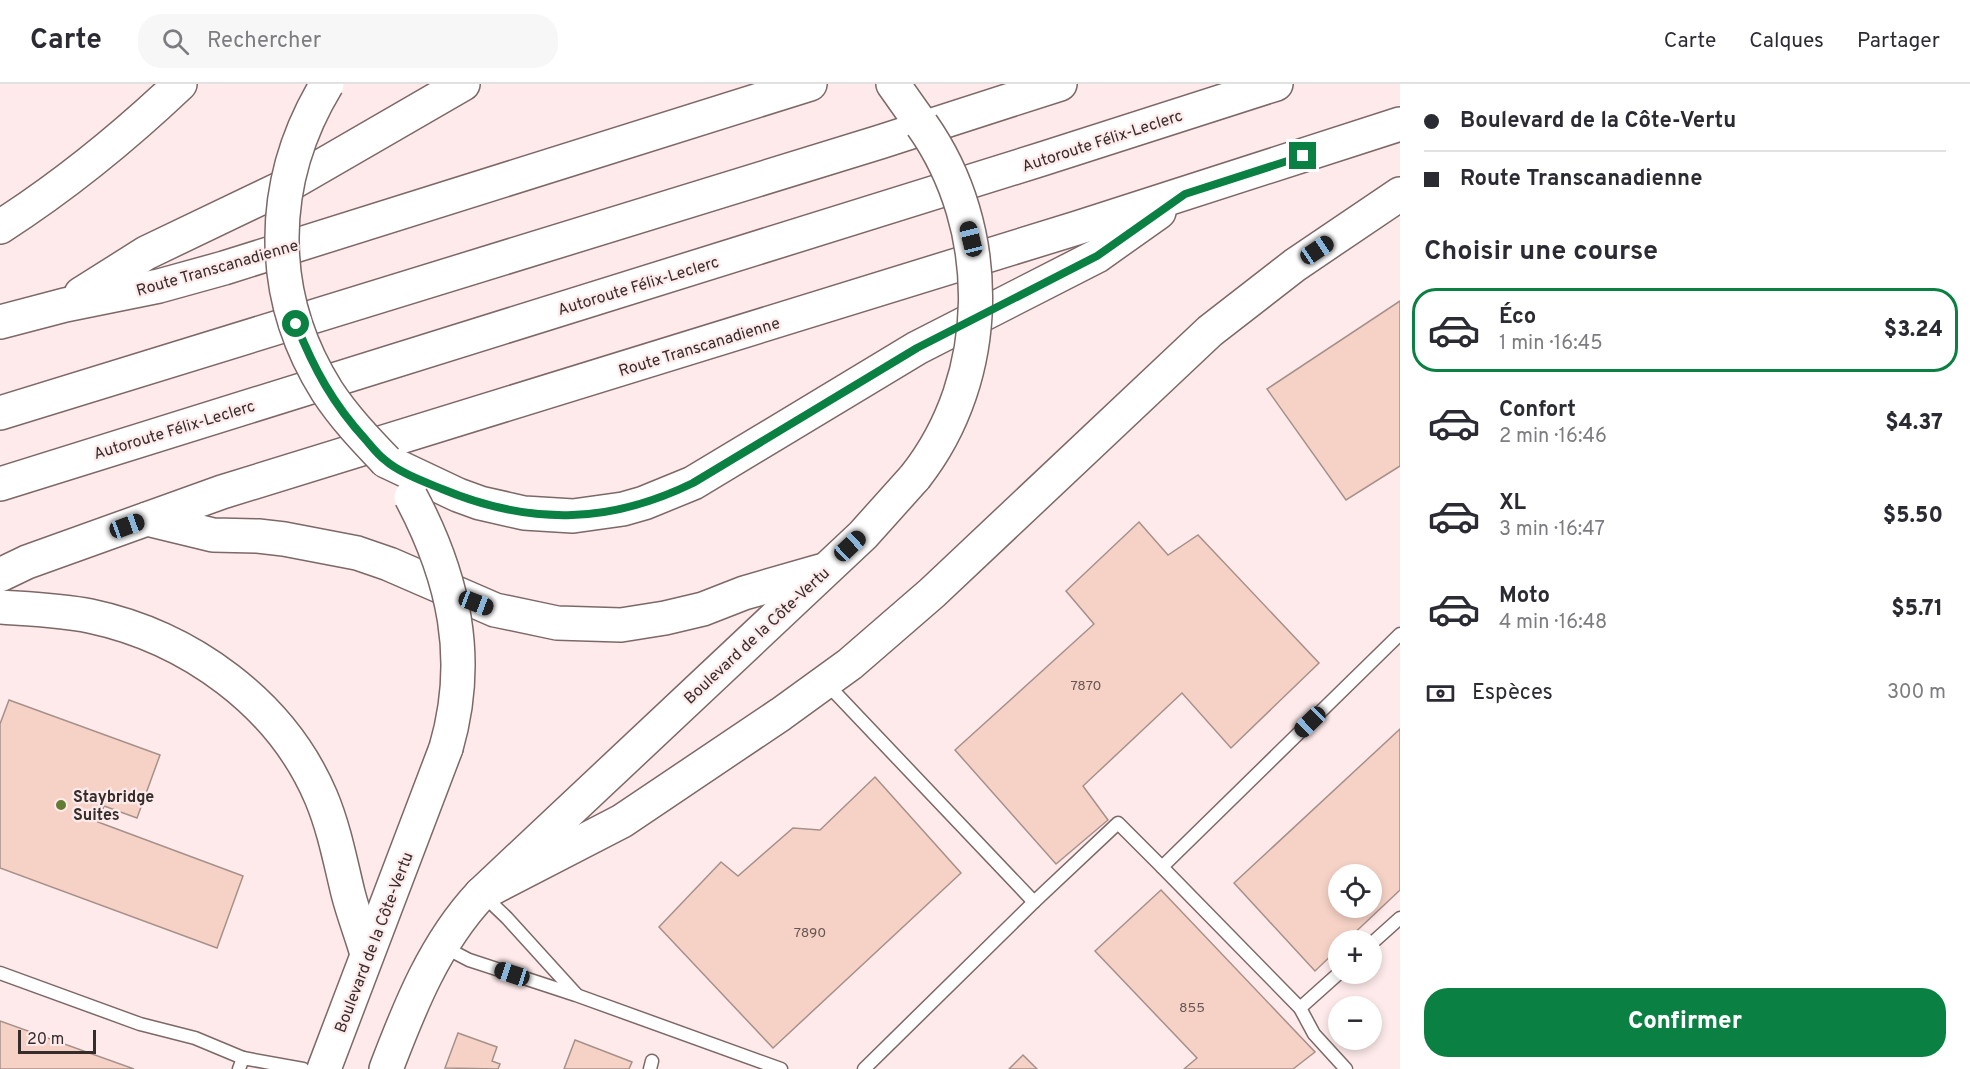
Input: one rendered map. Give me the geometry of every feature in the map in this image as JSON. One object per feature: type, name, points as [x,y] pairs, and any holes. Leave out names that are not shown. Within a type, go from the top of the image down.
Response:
[{"type":"main road","points":[[0,227],[69,180],[106,151],[180,84]]},
{"type":"main road","name":"Boulevard de la Côte-Vertu","points":[[324,1069],[446,748],[455,710],[459,670],[452,604],[439,560],[422,519],[386,461],[342,411],[322,382],[296,324],[285,278],[282,233],[284,196],[288,175],[302,133],[327,84]]},
{"type":"main road","points":[[65,305],[146,253],[290,184],[463,84]]},
{"type":"main road","name":"Route Transcanadienne","points":[[0,322],[65,305],[159,286],[224,268],[810,84]]},
{"type":"main road","points":[[0,413],[880,142],[1060,84]]},
{"type":"main road","name":"Autoroute Félix-Leclerc","points":[[0,484],[1053,156],[1276,84]]},
{"type":"main road","name":"Boulevard de la Côte-Vertu","points":[[386,1069],[424,980],[441,946],[464,912],[882,515],[924,466],[945,429],[959,396],[975,327],[976,283],[971,239],[960,197],[932,138],[892,87]]},
{"type":"main road","name":"Route Transcanadienne","points":[[0,575],[27,562],[284,473],[1185,194],[1400,124]]},
{"type":"main road","points":[[386,461],[458,495],[480,503],[524,513],[573,516],[623,509],[644,503],[693,483],[917,348],[1097,256],[1185,194]]},
{"type":"main road","points":[[481,894],[622,821],[825,682],[926,600],[1210,331],[1295,265],[1400,194]]},
{"type":"main road","points":[[147,519],[213,536],[250,535],[357,552],[495,610],[557,623],[621,625],[665,618],[703,609],[744,593],[826,569]]},
{"type":"main road","points":[[0,607],[89,616],[151,634],[220,672],[255,703],[298,755],[321,795],[336,839],[348,893],[367,954]]},
{"type":"lane","points":[[1162,867],[1400,634]]},
{"type":"lane","points":[[825,682],[1035,902]]},
{"type":"lane","points":[[864,1069],[1118,823],[1300,1008],[1314,1034],[1346,1069]]},
{"type":"lane","points":[[481,894],[507,918],[576,995]]},
{"type":"lane","points":[[1382,934],[1400,918]]},
{"type":"lane","points":[[441,946],[469,960],[576,995],[782,1069]]},
{"type":"lane","points":[[0,973],[140,1024],[195,1038],[241,1064],[303,1069]]},
{"type":"lane","points":[[1300,1008],[1328,983]]},
{"type":"building","points":[[1400,301],[1400,466],[1346,500],[1267,389]]},
{"type":"building","points":[[1139,522],[1168,555],[1198,535],[1319,663],[1231,748],[1182,693],[1083,786],[1108,820],[1056,864],[955,750],[1094,624],[1066,591]]},
{"type":"building","points":[[9,700],[160,755],[137,818],[104,806],[98,822],[243,876],[217,948],[0,868],[0,724]]},
{"type":"building","points":[[1400,729],[1400,890],[1382,907],[1382,864],[1328,864],[1328,918],[1370,918],[1358,930],[1328,930],[1328,959],[1315,971],[1234,883]]},
{"type":"building","points":[[875,777],[961,873],[773,1048],[659,927],[721,862],[738,876],[793,828],[820,830]]},
{"type":"building","points":[[1161,890],[1315,1052],[1293,1069],[1184,1069],[1197,1058],[1095,951]]},
{"type":"building","points":[[0,1021],[134,1069],[0,1069]]},
{"type":"building","points":[[458,1033],[497,1047],[492,1061],[500,1064],[498,1069],[445,1068]]},
{"type":"building","points":[[575,1040],[632,1062],[629,1069],[564,1069]]},
{"type":"building","points":[[1023,1055],[1037,1069],[1009,1069]]},
{"type":"place","name":"Staybridge Suites","points":[[61,805]]},
{"type":"route","points":[[296,324],[327,391],[386,461],[425,482],[501,509],[549,516],[573,516],[623,509],[659,498],[693,483],[917,348],[1097,256],[1185,194],[1303,156]]}]
